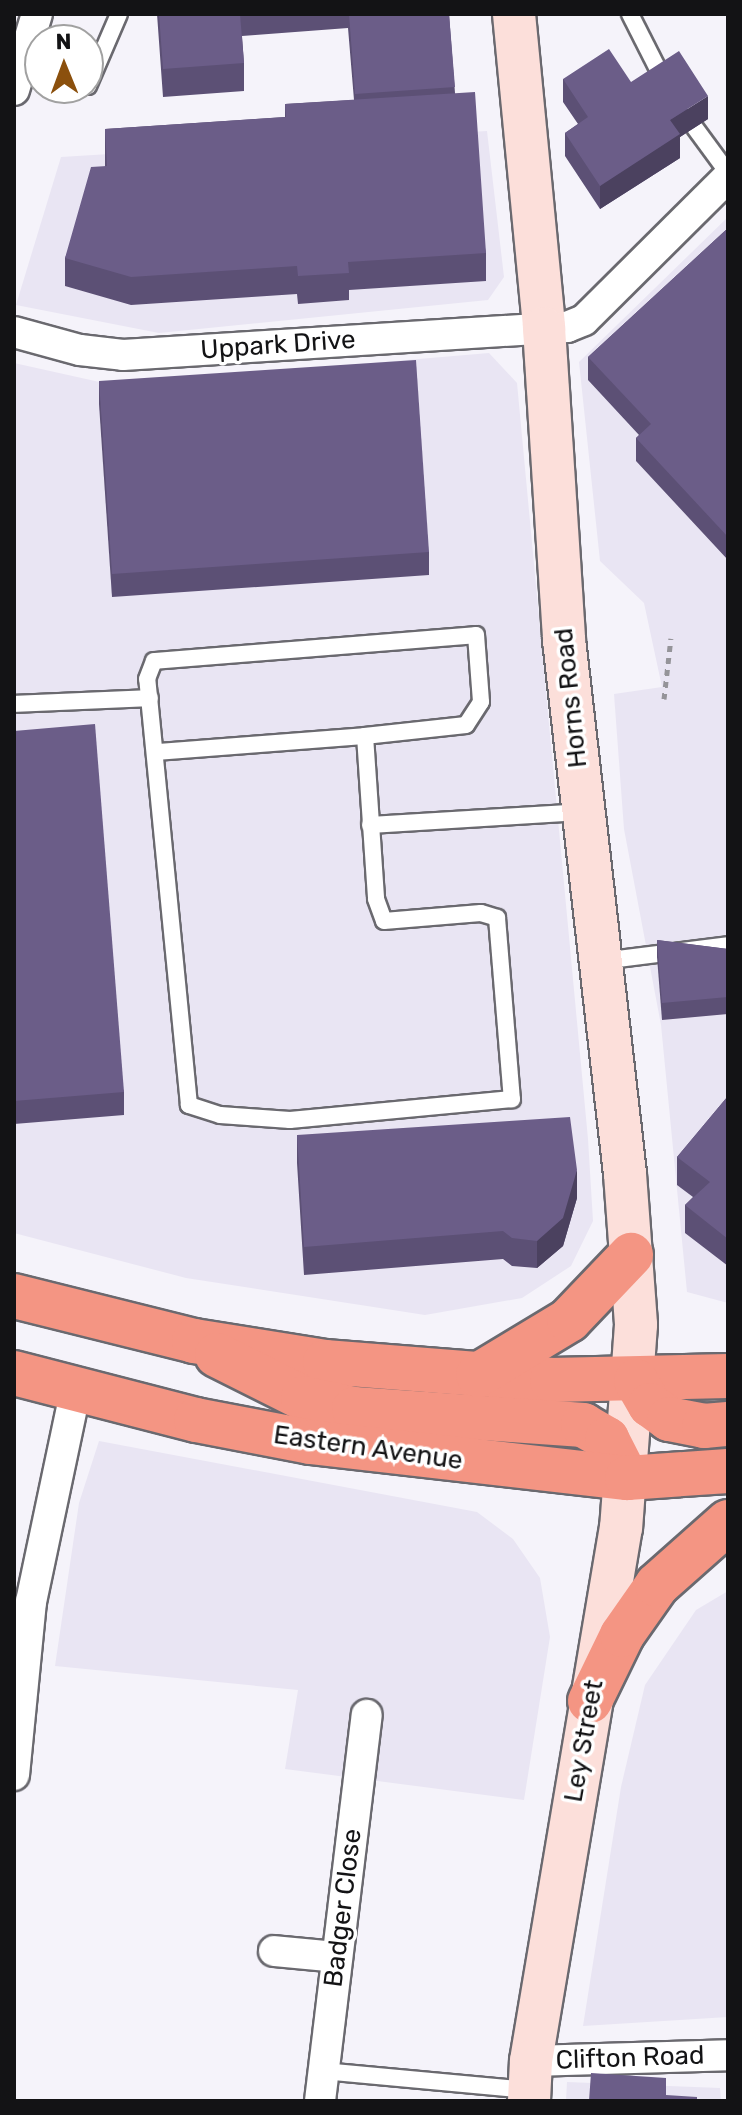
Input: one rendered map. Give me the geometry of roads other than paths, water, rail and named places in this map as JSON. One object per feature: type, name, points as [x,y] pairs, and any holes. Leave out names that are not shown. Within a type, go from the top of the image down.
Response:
[{"type":"highway","points":[[478,1375],[569,1320],[631,1255]]},
{"type":"highway","points":[[14,1296],[194,1341],[325,1362],[478,1375],[636,1381],[728,1376]]},
{"type":"highway","points":[[194,1341],[256,1379],[303,1398],[354,1409],[583,1425],[607,1439],[627,1478]]},
{"type":"highway","name":"Eastern Avenue","points":[[14,1373],[310,1442],[627,1478],[728,1471]]},
{"type":"highway","points":[[636,1381],[650,1405],[669,1419],[704,1426],[728,1424]]},
{"type":"highway","points":[[590,1701],[622,1635],[657,1585],[728,1522]]},
{"type":"street","points":[[14,90],[37,14]]},
{"type":"street","name":"Horns Road","points":[[514,14],[544,328],[564,640],[631,1255],[636,1381]]},
{"type":"street","name":"Uppark Drive","points":[[14,332],[80,350],[123,355],[544,328],[584,320],[728,175]]},
{"type":"street","name":"Ley Street","points":[[530,2084],[627,1478],[636,1381]]},
{"type":"street","points":[[14,1775],[31,1602],[76,1389]]},
{"type":"street","name":"Badger Close","points":[[321,2086],[367,1715]]},
{"type":"street","points":[[274,1951],[337,1957]]},
{"type":"street","name":"Clifton Road","points":[[530,2084],[728,2055]]},
{"type":"lane","points":[[104,49],[119,14]]},
{"type":"lane","points":[[630,14],[665,83]]},
{"type":"lane","points":[[695,128],[728,175]]},
{"type":"lane","points":[[157,752],[466,725],[481,702],[476,635],[154,661],[147,679],[157,752],[189,1105],[209,1112],[290,1120],[512,1099],[497,918],[481,913],[384,921],[376,899],[365,736]]},
{"type":"lane","points":[[14,704],[150,698]]},
{"type":"lane","points":[[370,825],[583,812]]},
{"type":"lane","points":[[600,961],[728,945]]},
{"type":"lane","points":[[321,2086],[530,2084]]}]
